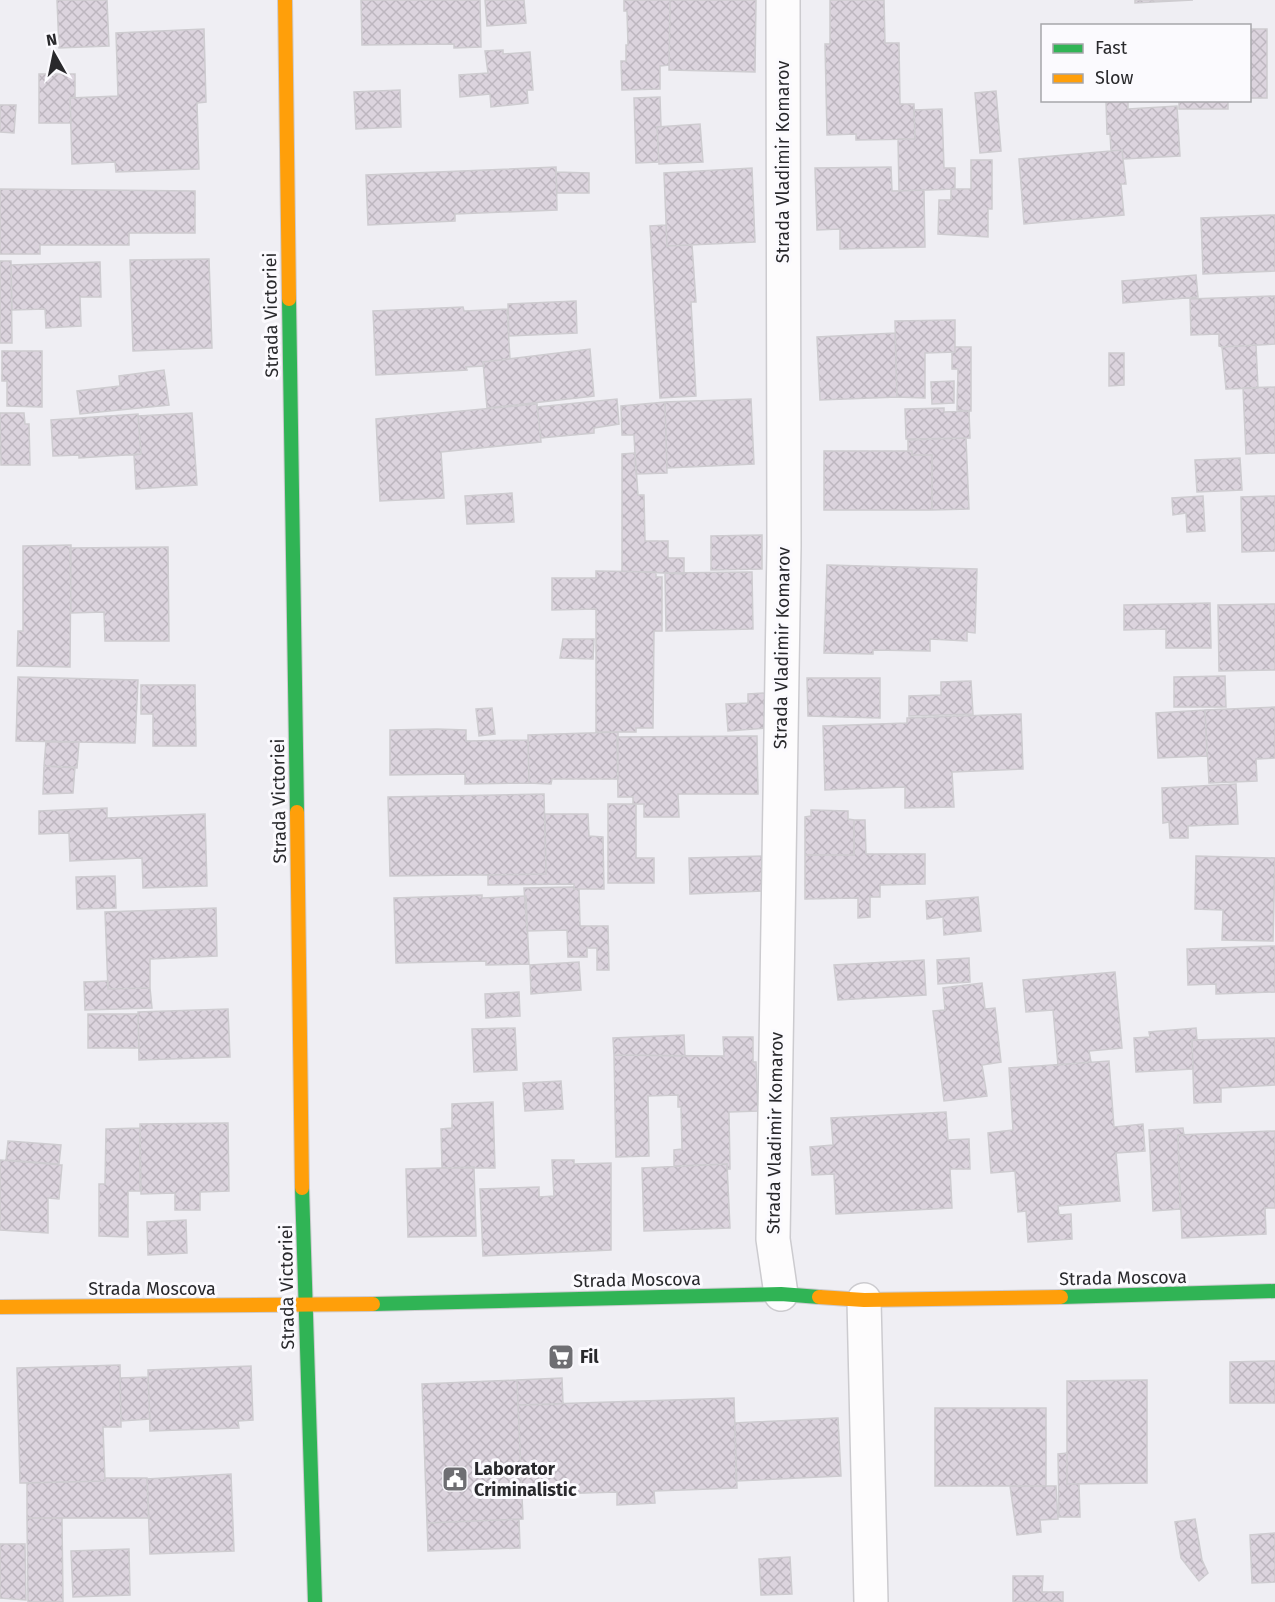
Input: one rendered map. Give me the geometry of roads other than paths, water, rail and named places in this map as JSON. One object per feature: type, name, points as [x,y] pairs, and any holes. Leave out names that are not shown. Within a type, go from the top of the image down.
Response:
[{"type":"street","name":"Strada Victoriei","points":[[285,0],[304,1306],[315,1602]]},
{"type":"street","name":"Strada Vladimir Komarov","points":[[780,1294],[773,1239],[784,546],[783,0]]},
{"type":"street","name":"Strada Moscova","points":[[0,1307],[304,1306],[780,1294],[864,1300],[1170,1296],[1275,1292]]},
{"type":"street","points":[[864,1300],[871,1602]]},
{"type":"place","name":"Fil","points":[[561,1357]]},
{"type":"place","name":"Laborator Criminalistic","points":[[455,1479]]}]
